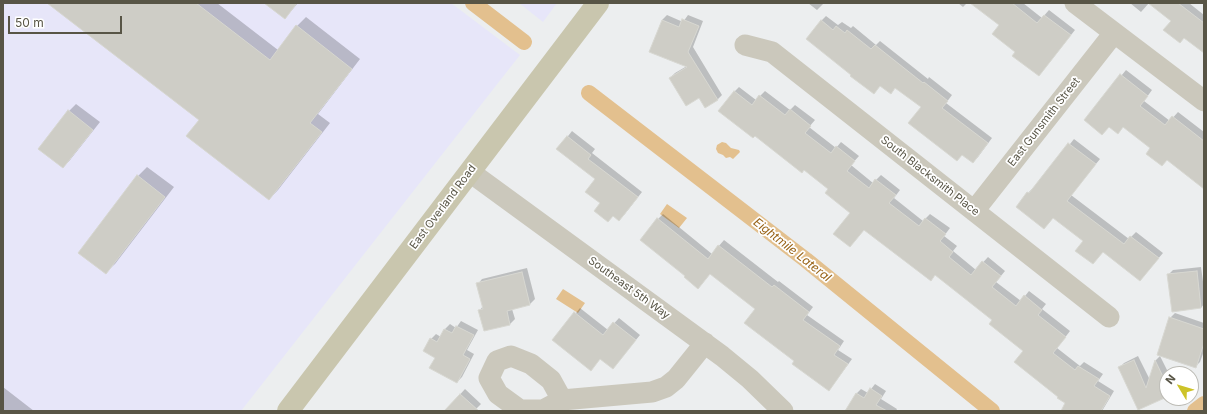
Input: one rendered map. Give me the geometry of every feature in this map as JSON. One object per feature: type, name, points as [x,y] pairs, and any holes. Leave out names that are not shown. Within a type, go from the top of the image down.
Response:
[{"type":"main road","name":"East Overland Road","points":[[288,411],[598,3]]},
{"type":"street","points":[[1075,3],[1204,101]]},
{"type":"street","name":"East Gunsmith Street","points":[[974,211],[1114,33]]},
{"type":"street","name":"South Blacksmith Place","points":[[745,45],[772,52],[1109,317]]},
{"type":"street","name":"Southeast 5th Way","points":[[470,172],[705,343],[750,380],[783,411]]},
{"type":"street","points":[[562,400],[652,392],[666,387],[676,379],[705,343]]},
{"type":"shaded area","points":[[3,3],[451,3],[520,55],[241,411],[3,411]]},
{"type":"shaded area","points":[[519,3],[557,3],[543,22]]},
{"type":"shaded area","points":[[722,142],[726,143],[731,148],[739,150],[740,152],[733,159],[730,157],[726,158],[718,153],[716,149],[717,145]]},
{"type":"shaded area","points":[[667,204],[687,218],[679,228],[660,214]]},
{"type":"shaded area","points":[[563,289],[585,303],[578,313],[556,299]]},
{"type":"building","points":[[47,3],[196,3],[270,60],[296,25],[352,69],[310,123],[322,132],[269,200],[186,136],[199,120]]},
{"type":"building","points":[[264,3],[297,3],[285,19]]},
{"type":"building","points":[[970,3],[1012,3],[1037,23],[1044,15],[1071,35],[1039,76],[1012,56],[1015,52],[992,34],[999,25]]},
{"type":"building","points":[[1148,3],[1178,3],[1204,23],[1204,53],[1184,38],[1180,43],[1163,30],[1171,21]]},
{"type":"building","points":[[682,19],[699,26],[688,52],[718,100],[705,108],[699,98],[686,106],[669,78],[687,67],[649,52],[662,20],[679,27]]},
{"type":"building","points":[[821,20],[833,30],[836,26],[845,33],[847,30],[871,49],[875,45],[948,101],[942,108],[988,143],[973,163],[962,155],[957,161],[908,123],[921,107],[895,88],[891,94],[880,86],[874,94],[806,39]]},
{"type":"building","points":[[1120,74],[1148,96],[1140,106],[1165,125],[1172,116],[1204,141],[1204,189],[1167,160],[1162,166],[1146,154],[1150,148],[1123,127],[1118,134],[1109,127],[1102,135],[1084,120]]},
{"type":"building","points":[[734,91],[752,105],[759,95],[785,115],[790,109],[811,126],[805,133],[831,153],[836,146],[855,161],[847,171],[869,188],[875,179],[896,195],[889,203],[919,226],[925,218],[946,234],[940,241],[953,252],[949,257],[971,275],[982,261],[1001,276],[992,287],[1016,306],[1024,295],[1042,310],[1038,315],[1066,337],[1053,353],[1075,370],[1078,366],[1099,379],[1094,386],[1110,396],[1101,411],[1061,411],[1065,403],[1014,362],[1023,351],[989,324],[992,320],[935,275],[931,281],[864,230],[850,247],[833,234],[850,213],[825,193],[828,189],[804,170],[802,173],[755,136],[753,138],[718,111]]},
{"type":"building","points":[[68,110],[93,130],[63,168],[38,149]]},
{"type":"building","points":[[567,136],[591,155],[588,159],[638,197],[619,221],[613,216],[608,222],[594,211],[600,203],[585,192],[595,179],[556,149]]},
{"type":"building","points":[[1068,143],[1096,164],[1067,201],[1124,244],[1130,236],[1159,258],[1140,281],[1103,252],[1093,264],[1075,251],[1083,241],[1053,218],[1044,229],[1016,207],[1027,192],[1029,193]]},
{"type":"building","points":[[137,175],[165,197],[106,274],[78,253]]},
{"type":"building","points":[[657,218],[708,259],[718,245],[772,287],[774,285],[809,312],[803,320],[840,346],[834,355],[848,364],[829,391],[792,364],[794,361],[744,323],[755,309],[710,274],[698,289],[684,277],[685,276],[640,240]]},
{"type":"building","points":[[1197,271],[1201,308],[1172,312],[1167,274]]},
{"type":"building","points":[[522,272],[530,305],[507,311],[510,325],[484,331],[478,310],[483,309],[476,283]]},
{"type":"building","points":[[574,312],[603,335],[613,322],[636,340],[613,369],[600,359],[591,371],[552,340]]},
{"type":"building","points":[[1169,317],[1204,329],[1204,343],[1197,366],[1190,366],[1157,355]]},
{"type":"building","points":[[456,326],[474,335],[463,355],[470,359],[457,383],[429,368],[435,358],[423,351],[430,338],[437,342],[444,329],[452,333]]},
{"type":"building","points":[[1134,360],[1146,388],[1155,360],[1159,368],[1159,401],[1138,410],[1118,367]]},
{"type":"building","points":[[870,388],[882,396],[876,405],[887,411],[845,411],[856,393],[864,398]]},
{"type":"building","points":[[460,394],[479,411],[444,411]]},
{"type":"waterway","name":"Eightmile Lateral","points":[[473,3],[524,42]]},
{"type":"waterway","name":"Eightmile Lateral","points":[[589,93],[806,260],[992,411]]},
{"type":"waterway","name":"Eightmile Lateral","points":[[1195,411],[1204,404]]}]
